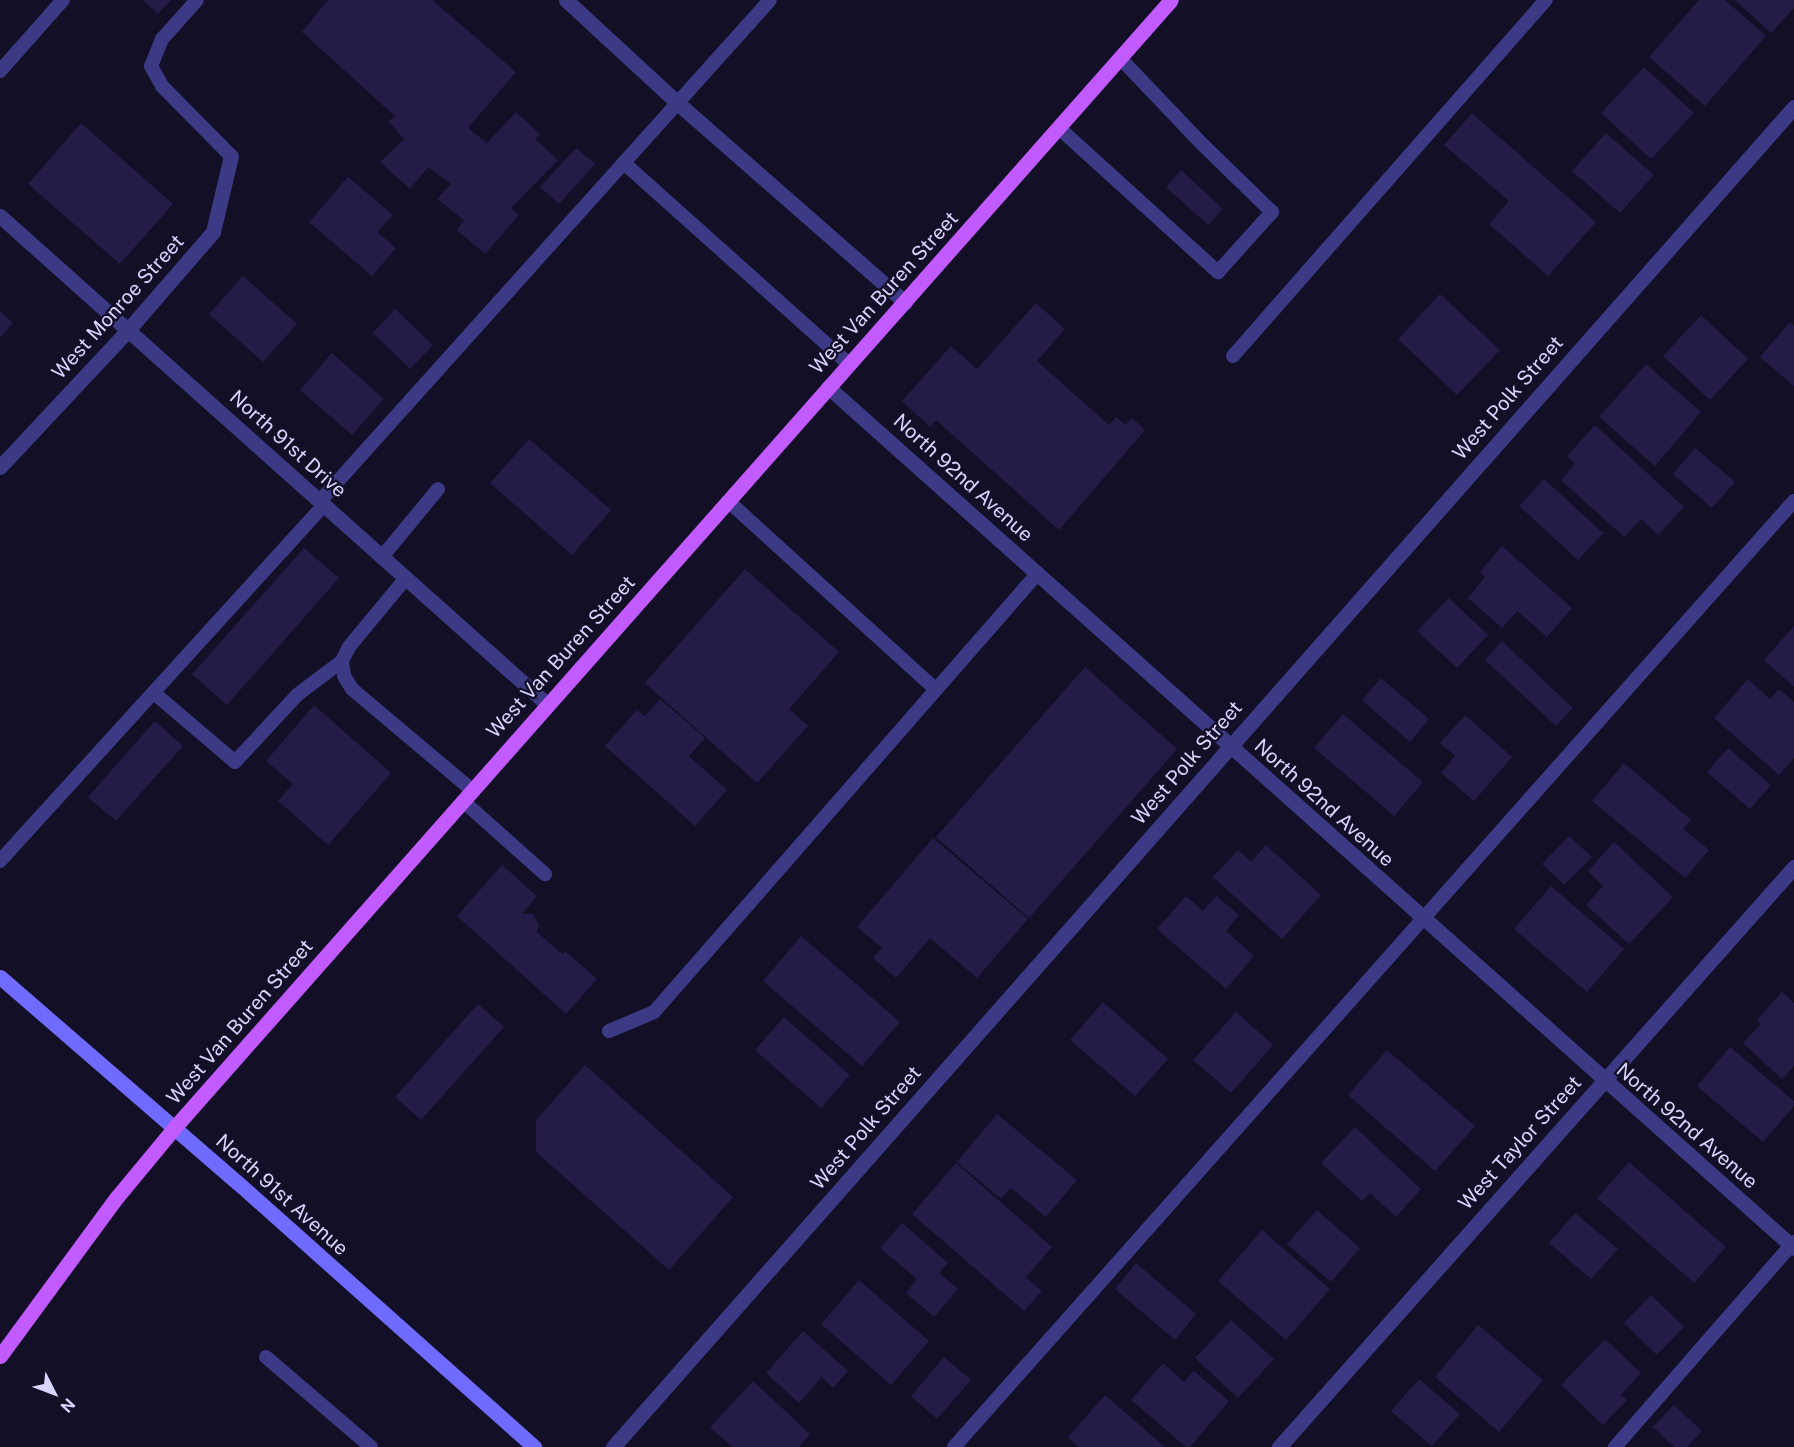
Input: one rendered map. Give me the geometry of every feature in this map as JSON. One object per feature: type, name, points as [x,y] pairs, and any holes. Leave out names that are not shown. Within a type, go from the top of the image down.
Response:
[{"type":"main road","name":"West Van Buren Street","points":[[0,1356],[117,1197],[174,1128],[1172,0]]},
{"type":"main road","name":"North 91st Avenue","points":[[0,977],[534,1447]]},
{"type":"street","points":[[566,0],[678,103],[905,302]]},
{"type":"street","name":"West Polk Street","points":[[613,1447],[1794,107]]},
{"type":"street","name":"West Monroe Street","points":[[0,467],[128,330],[213,232],[231,156]]},
{"type":"street","name":"North 91st Drive","points":[[0,216],[548,704]]},
{"type":"street","name":"North 92nd Avenue","points":[[828,387],[1604,1081],[1793,1246]]},
{"type":"street","name":"West Taylor Street","points":[[1279,1447],[1794,867]]},
{"type":"lane","points":[[0,70],[63,0]]},
{"type":"lane","points":[[197,0],[162,39],[151,66],[162,86],[231,156]]},
{"type":"lane","points":[[0,861],[154,693],[770,0]]},
{"type":"lane","points":[[1233,356],[1546,0]]},
{"type":"lane","points":[[1059,128],[1218,272],[1272,212],[1120,58]]},
{"type":"lane","points":[[624,163],[849,364]]},
{"type":"lane","points":[[382,557],[438,489]]},
{"type":"lane","points":[[728,501],[935,689]]},
{"type":"lane","points":[[954,1447],[1794,501]]},
{"type":"lane","points":[[609,1031],[654,1012],[1038,573]]},
{"type":"lane","points":[[154,693],[235,762],[297,695],[342,662],[349,647],[406,578]]},
{"type":"lane","points":[[342,662],[344,676],[352,689],[468,796],[545,874]]},
{"type":"lane","points":[[1615,1447],[1793,1246]]},
{"type":"lane","points":[[266,1357],[371,1447]]},
{"type":"building","points":[[143,0],[171,0],[158,14]]},
{"type":"building","points":[[328,0],[432,0],[516,72],[468,128],[487,143],[516,112],[540,134],[535,139],[558,160],[511,208],[519,215],[485,254],[457,230],[464,220],[437,199],[451,184],[428,167],[410,189],[380,162],[404,139],[388,121],[396,117],[302,32]]},
{"type":"building","points":[[1699,0],[1725,0],[1766,36],[1705,106],[1649,57]]},
{"type":"building","points":[[1735,0],[1794,0],[1794,8],[1771,33]]},
{"type":"building","points":[[1644,67],[1694,113],[1651,159],[1601,113]]},
{"type":"building","points":[[1472,113],[1596,222],[1548,276],[1489,224],[1509,201],[1444,145]]},
{"type":"building","points":[[81,123],[173,204],[120,264],[28,184]]},
{"type":"building","points":[[1606,133],[1654,175],[1620,213],[1572,171]]},
{"type":"building","points":[[576,148],[595,164],[559,204],[540,187]]},
{"type":"building","points":[[1181,170],[1223,209],[1208,225],[1166,187]]},
{"type":"building","points":[[348,177],[393,215],[377,232],[396,248],[372,276],[309,222]]},
{"type":"building","points":[[243,276],[297,324],[263,362],[209,314]]},
{"type":"building","points":[[1440,294],[1500,350],[1457,395],[1398,339]]},
{"type":"building","points":[[1036,303],[1065,329],[1037,361],[1109,425],[1116,417],[1126,425],[1132,418],[1145,430],[1059,530],[936,420],[930,427],[902,401],[951,346],[977,369]]},
{"type":"building","points":[[395,309],[433,345],[410,369],[373,333]]},
{"type":"building","points":[[0,311],[13,323],[0,338]]},
{"type":"building","points":[[1701,315],[1748,359],[1710,400],[1663,356]]},
{"type":"building","points":[[1790,322],[1794,326],[1794,386],[1760,357]]},
{"type":"building","points":[[332,353],[384,399],[352,435],[300,390]]},
{"type":"building","points":[[1646,364],[1701,412],[1655,466],[1599,417]]},
{"type":"building","points":[[1595,425],[1684,507],[1658,535],[1641,519],[1624,537],[1561,480],[1575,464],[1567,456]]},
{"type":"building","points":[[529,439],[611,510],[572,555],[490,483]]},
{"type":"building","points":[[1695,448],[1735,482],[1712,508],[1673,474]]},
{"type":"building","points":[[1544,479],[1603,533],[1578,560],[1519,506]]},
{"type":"building","points":[[1502,546],[1572,608],[1547,637],[1517,611],[1502,628],[1468,598],[1485,577],[1480,572]]},
{"type":"building","points":[[304,548],[339,578],[227,705],[192,674]]},
{"type":"building","points":[[745,569],[839,652],[789,709],[808,726],[757,783],[645,683]]},
{"type":"building","points":[[1449,598],[1488,635],[1457,668],[1417,631]]},
{"type":"building","points":[[1794,626],[1794,687],[1764,660]]},
{"type":"building","points":[[1502,641],[1573,708],[1556,726],[1485,660]]},
{"type":"building","points":[[1085,667],[1177,749],[1029,918],[936,837]]},
{"type":"building","points":[[1381,678],[1429,719],[1410,742],[1362,700]]},
{"type":"building","points":[[1748,679],[1770,699],[1779,689],[1794,702],[1794,758],[1779,775],[1714,718]]},
{"type":"building","points":[[660,699],[705,738],[689,756],[727,790],[695,826],[605,746],[637,710],[645,716]]},
{"type":"building","points":[[314,705],[391,773],[328,845],[278,801],[293,784],[266,761]]},
{"type":"building","points":[[1343,714],[1423,782],[1394,816],[1314,748]]},
{"type":"building","points":[[1465,715],[1512,757],[1474,801],[1441,773],[1455,756],[1440,743]]},
{"type":"building","points":[[155,721],[183,746],[116,821],[88,797]]},
{"type":"building","points":[[1728,748],[1771,785],[1750,809],[1707,772]]},
{"type":"building","points":[[1624,763],[1691,820],[1683,829],[1709,850],[1685,878],[1592,801]]},
{"type":"building","points":[[1569,836],[1592,857],[1564,885],[1542,864]]},
{"type":"building","points":[[933,838],[1028,919],[977,978],[930,938],[896,978],[873,958],[882,948],[857,927]]},
{"type":"building","points":[[1614,842],[1673,897],[1629,944],[1586,905],[1603,886],[1588,871]]},
{"type":"building","points":[[1266,845],[1321,895],[1282,939],[1213,877],[1238,850],[1251,862]]},
{"type":"building","points":[[502,865],[537,896],[522,914],[533,914],[539,925],[537,932],[562,954],[565,951],[597,979],[566,1014],[457,916]]},
{"type":"building","points":[[1551,886],[1624,949],[1587,992],[1514,929]]},
{"type":"building","points":[[1186,896],[1203,911],[1216,896],[1239,915],[1226,931],[1254,956],[1226,989],[1157,929]]},
{"type":"building","points":[[801,936],[900,1022],[862,1066],[763,981]]},
{"type":"building","points":[[1782,992],[1794,1003],[1794,1066],[1782,1079],[1743,1043],[1761,1024],[1757,1020]]},
{"type":"building","points":[[1103,1002],[1168,1059],[1135,1096],[1070,1040]]},
{"type":"building","points":[[478,1004],[504,1027],[421,1120],[395,1097]]},
{"type":"building","points":[[1236,1012],[1273,1045],[1231,1093],[1193,1060]]},
{"type":"building","points":[[784,1017],[850,1075],[821,1108],[755,1050]]},
{"type":"building","points":[[1730,1047],[1794,1101],[1794,1106],[1763,1142],[1697,1086]]},
{"type":"building","points":[[1387,1050],[1475,1126],[1435,1171],[1348,1095]]},
{"type":"building","points":[[585,1065],[733,1197],[669,1270],[536,1152],[536,1120]]},
{"type":"building","points":[[997,1114],[1077,1180],[1046,1217],[1011,1188],[1001,1199],[957,1162]]},
{"type":"building","points":[[1355,1127],[1421,1189],[1396,1217],[1370,1193],[1362,1201],[1321,1163]]},
{"type":"building","points":[[1629,1162],[1726,1247],[1694,1283],[1597,1198]]},
{"type":"building","points":[[956,1163],[1052,1247],[1026,1277],[1042,1291],[1024,1311],[912,1214]]},
{"type":"building","points":[[1317,1210],[1360,1248],[1331,1282],[1287,1244]]},
{"type":"building","points":[[1575,1213],[1618,1249],[1591,1279],[1549,1243]]},
{"type":"building","points":[[902,1223],[948,1263],[939,1273],[958,1289],[934,1317],[906,1293],[917,1279],[880,1248]]},
{"type":"building","points":[[1262,1230],[1330,1289],[1286,1340],[1218,1281]]},
{"type":"building","points":[[1136,1263],[1196,1314],[1175,1340],[1115,1289]]},
{"type":"building","points":[[859,1280],[929,1341],[891,1385],[821,1324]]},
{"type":"building","points":[[1651,1295],[1684,1327],[1657,1355],[1624,1323]]},
{"type":"building","points":[[1231,1320],[1274,1359],[1238,1398],[1195,1358]]},
{"type":"building","points":[[1478,1325],[1543,1380],[1499,1432],[1435,1377]]},
{"type":"building","points":[[803,1331],[848,1371],[833,1388],[822,1377],[799,1403],[766,1373]]},
{"type":"building","points":[[1605,1339],[1641,1373],[1621,1395],[1627,1400],[1603,1425],[1561,1385]]},
{"type":"building","points":[[944,1357],[971,1380],[937,1419],[911,1396]]},
{"type":"building","points":[[1163,1363],[1184,1382],[1194,1371],[1229,1401],[1190,1447],[1186,1447],[1131,1400]]},
{"type":"building","points":[[1419,1379],[1460,1414],[1432,1446],[1391,1411]]},
{"type":"building","points":[[753,1381],[810,1434],[799,1447],[732,1447],[710,1427]]},
{"type":"building","points":[[1105,1395],[1165,1447],[1079,1447],[1068,1437]]},
{"type":"building","points":[[1674,1405],[1702,1431],[1687,1447],[1674,1447],[1653,1427]]}]
